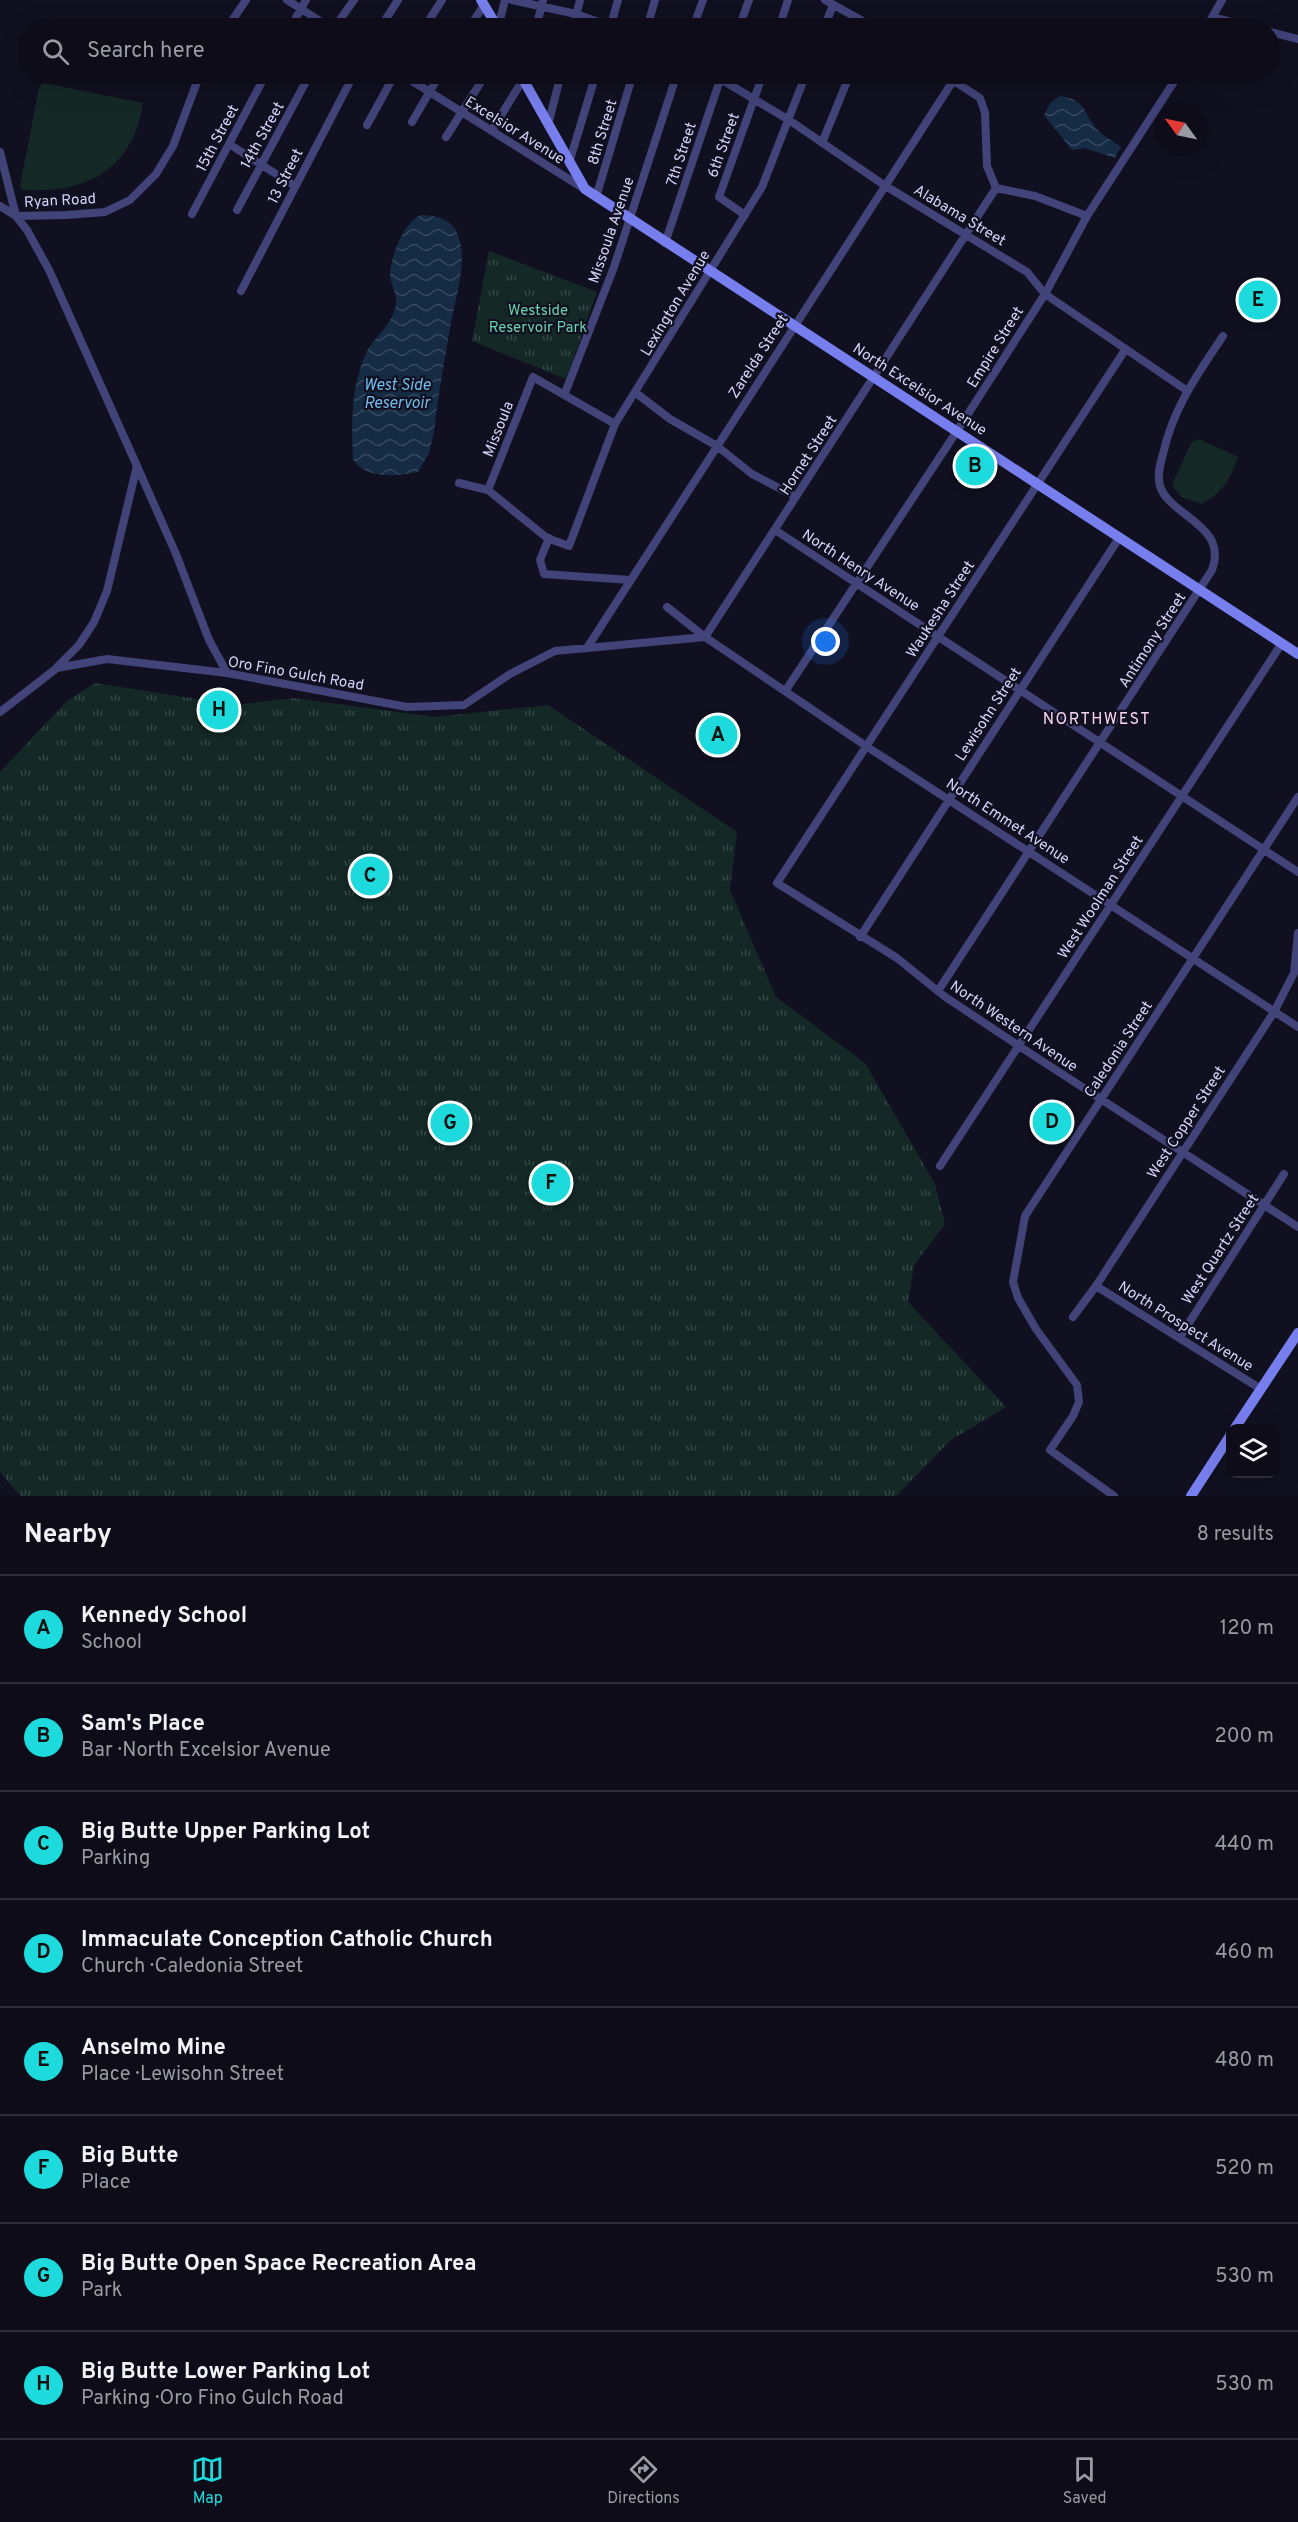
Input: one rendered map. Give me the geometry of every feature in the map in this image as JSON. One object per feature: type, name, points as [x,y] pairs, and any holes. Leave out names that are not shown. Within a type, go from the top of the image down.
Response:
[{"type":"street","points":[[234,18],[246,0]]},
{"type":"street","points":[[287,0],[316,18]]},
{"type":"street","points":[[295,18],[306,0]]},
{"type":"street","points":[[340,18],[354,0]]},
{"type":"street","points":[[386,18],[398,0]]},
{"type":"street","points":[[430,18],[442,0]]},
{"type":"street","points":[[500,18],[505,0]]},
{"type":"street","points":[[512,0],[542,3],[586,18]]},
{"type":"street","points":[[575,18],[580,0]]},
{"type":"street","points":[[614,18],[618,0]]},
{"type":"street","points":[[650,18],[655,0]]},
{"type":"street","points":[[696,18],[702,0]]},
{"type":"street","points":[[743,18],[749,0]]},
{"type":"street","points":[[782,18],[788,0]]},
{"type":"street","points":[[825,0],[855,18]]},
{"type":"street","points":[[1217,18],[1213,17],[1222,0]]},
{"type":"street","points":[[482,2],[492,18]]},
{"type":"street","points":[[474,18],[482,2]]},
{"type":"street","points":[[538,18],[542,3]]},
{"type":"street","points":[[828,18],[833,5]]},
{"type":"street","points":[[1280,35],[1298,39]]},
{"type":"street","name":"Ryan Road","points":[[0,206],[16,216],[105,212],[130,200],[156,174],[173,147],[195,84]]},
{"type":"street","name":"15th Street","points":[[192,214],[261,84]]},
{"type":"street","name":"14th Street","points":[[237,210],[304,84]]},
{"type":"street","name":"13 Street","points":[[241,291],[349,84]]},
{"type":"street","points":[[367,125],[390,84]]},
{"type":"street","name":"Excelsior Avenue","points":[[417,84],[585,189]]},
{"type":"street","points":[[412,122],[433,84]]},
{"type":"street","points":[[446,137],[480,84]]},
{"type":"street","points":[[492,130],[518,84]]},
{"type":"street","points":[[527,84],[585,189]]},
{"type":"street","points":[[548,124],[558,84]]},
{"type":"street","points":[[569,163],[593,84]]},
{"type":"street","name":"8th Street","points":[[596,197],[630,84]]},
{"type":"street","name":"Missoula Avenue","points":[[565,393],[630,219],[674,84]]},
{"type":"street","name":"7th Street","points":[[665,243],[718,84]]},
{"type":"street","name":"Alabama Street","points":[[733,84],[884,185],[1027,272],[1045,294],[1186,390]]},
{"type":"street","name":"6th Street","points":[[745,215],[718,196],[760,84]]},
{"type":"street","name":"Lexington Avenue","points":[[549,538],[569,546],[615,424],[762,187],[802,84]]},
{"type":"street","points":[[822,143],[846,84]]},
{"type":"street","name":"Zarelda Street","points":[[587,648],[951,84]]},
{"type":"street","points":[[958,84],[980,98],[985,113],[987,166],[996,188],[1035,196],[1087,216]]},
{"type":"street","name":"Empire Street","points":[[786,690],[1045,294],[1087,216],[1173,84]]},
{"type":"street","points":[[229,144],[295,186]]},
{"type":"street","points":[[0,152],[16,216],[27,230],[49,270],[176,554],[209,640],[227,673]]},
{"type":"street","name":"Hornet Street","points":[[705,637],[968,235],[996,188]]},
{"type":"street","name":"North Excelsior Avenue","points":[[585,189],[1298,654]]},
{"type":"street","points":[[1186,390],[1223,336]]},
{"type":"street","name":"Waukesha Street","points":[[777,883],[1125,350]]},
{"type":"street","name":"Missoula","points":[[488,490],[533,377],[565,393]]},
{"type":"street","name":"Antimony Street","points":[[938,991],[1200,591],[1214,565],[1211,542],[1199,524],[1169,499],[1160,487],[1158,473],[1164,448],[1186,390]]},
{"type":"street","points":[[565,393],[615,424]]},
{"type":"street","points":[[636,393],[671,420],[717,446],[752,474],[796,497]]},
{"type":"street","points":[[57,668],[79,645],[94,622],[107,591],[137,466]]},
{"type":"street","points":[[459,483],[488,490],[549,538],[540,560],[544,574],[630,580]]},
{"type":"street","name":"North Henry Avenue","points":[[775,530],[1264,849]]},
{"type":"street","name":"Lewisohn Street","points":[[860,937],[1119,538]]},
{"type":"street","name":"North Emmet Avenue","points":[[667,608],[705,637],[866,746],[1298,1027]]},
{"type":"street","points":[[587,648],[705,637]]},
{"type":"street","name":"West Woolman Street","points":[[940,1166],[1282,643]]},
{"type":"street","name":"Oro Fino Gulch Road","points":[[0,711],[57,668],[107,659],[227,673],[406,707],[464,705],[510,674],[555,651],[587,648]]},
{"type":"street","name":"Caledonia Street","points":[[1114,1496],[1050,1450],[1079,1402],[1077,1385],[1036,1329],[1018,1298],[1013,1282],[1025,1216],[1298,797]]},
{"type":"street","points":[[1264,849],[1298,872]]},
{"type":"street","name":"North Western Avenue","points":[[777,883],[860,937],[897,958],[938,991],[1018,1046],[1298,1227]]},
{"type":"street","name":"West Copper Street","points":[[1072,1317],[1096,1286],[1274,1012],[1294,973],[1298,933]]},
{"type":"street","name":"West Quartz Street","points":[[1180,1337],[1284,1174]]},
{"type":"street","name":"North Prospect Avenue","points":[[1096,1286],[1261,1389]]},
{"type":"street","points":[[1238,1424],[1298,1333]]},
{"type":"street","points":[[1191,1496],[1226,1442]]},
{"type":"green space","points":[[49,84],[143,103],[138,126],[129,145],[117,161],[103,173],[86,182],[66,188],[22,190],[20,186],[39,87]]},
{"type":"green space","name":"Westside Reservoir Park","points":[[489,251],[597,292],[566,379],[472,341]]},
{"type":"green space","points":[[1199,439],[1238,457],[1225,485],[1202,504],[1181,497],[1172,485],[1191,443]]},
{"type":"green space","points":[[95,683],[235,705],[293,698],[435,717],[548,705],[737,832],[730,890],[776,997],[865,1063],[935,1184],[945,1224],[914,1265],[908,1302],[1006,1407],[951,1440],[896,1496],[20,1496],[0,1472],[0,772],[66,702]]},
{"type":"water","points":[[1060,96],[1075,100],[1080,104],[1097,129],[1121,147],[1115,158],[1084,148],[1072,150],[1044,115],[1051,102]]},
{"type":"water","name":"West Side Reservoir","points":[[421,215],[438,217],[452,225],[458,235],[462,256],[434,432],[429,453],[418,472],[401,475],[374,474],[366,471],[353,460],[352,418],[355,390],[367,351],[394,312],[396,297],[390,274],[396,249],[409,225]]},
{"type":"place","name":"Anselmo Mine","points":[[1258,300]]},
{"type":"place","name":"Sam's Place","points":[[975,466]]},
{"type":"place","name":"Big Butte Lower Parking Lot","points":[[219,710]]},
{"type":"place","name":"Kennedy School","points":[[718,735]]},
{"type":"place","name":"Big Butte Upper Parking Lot","points":[[370,876]]},
{"type":"place","name":"Immaculate Conception Catholic Church","points":[[1052,1122]]},
{"type":"place","name":"Big Butte Open Space Recreation Area","points":[[450,1123]]},
{"type":"place","name":"Big Butte","points":[[551,1183]]},
{"type":"district","name":"NORTHWEST","points":[[1097,718]]}]
